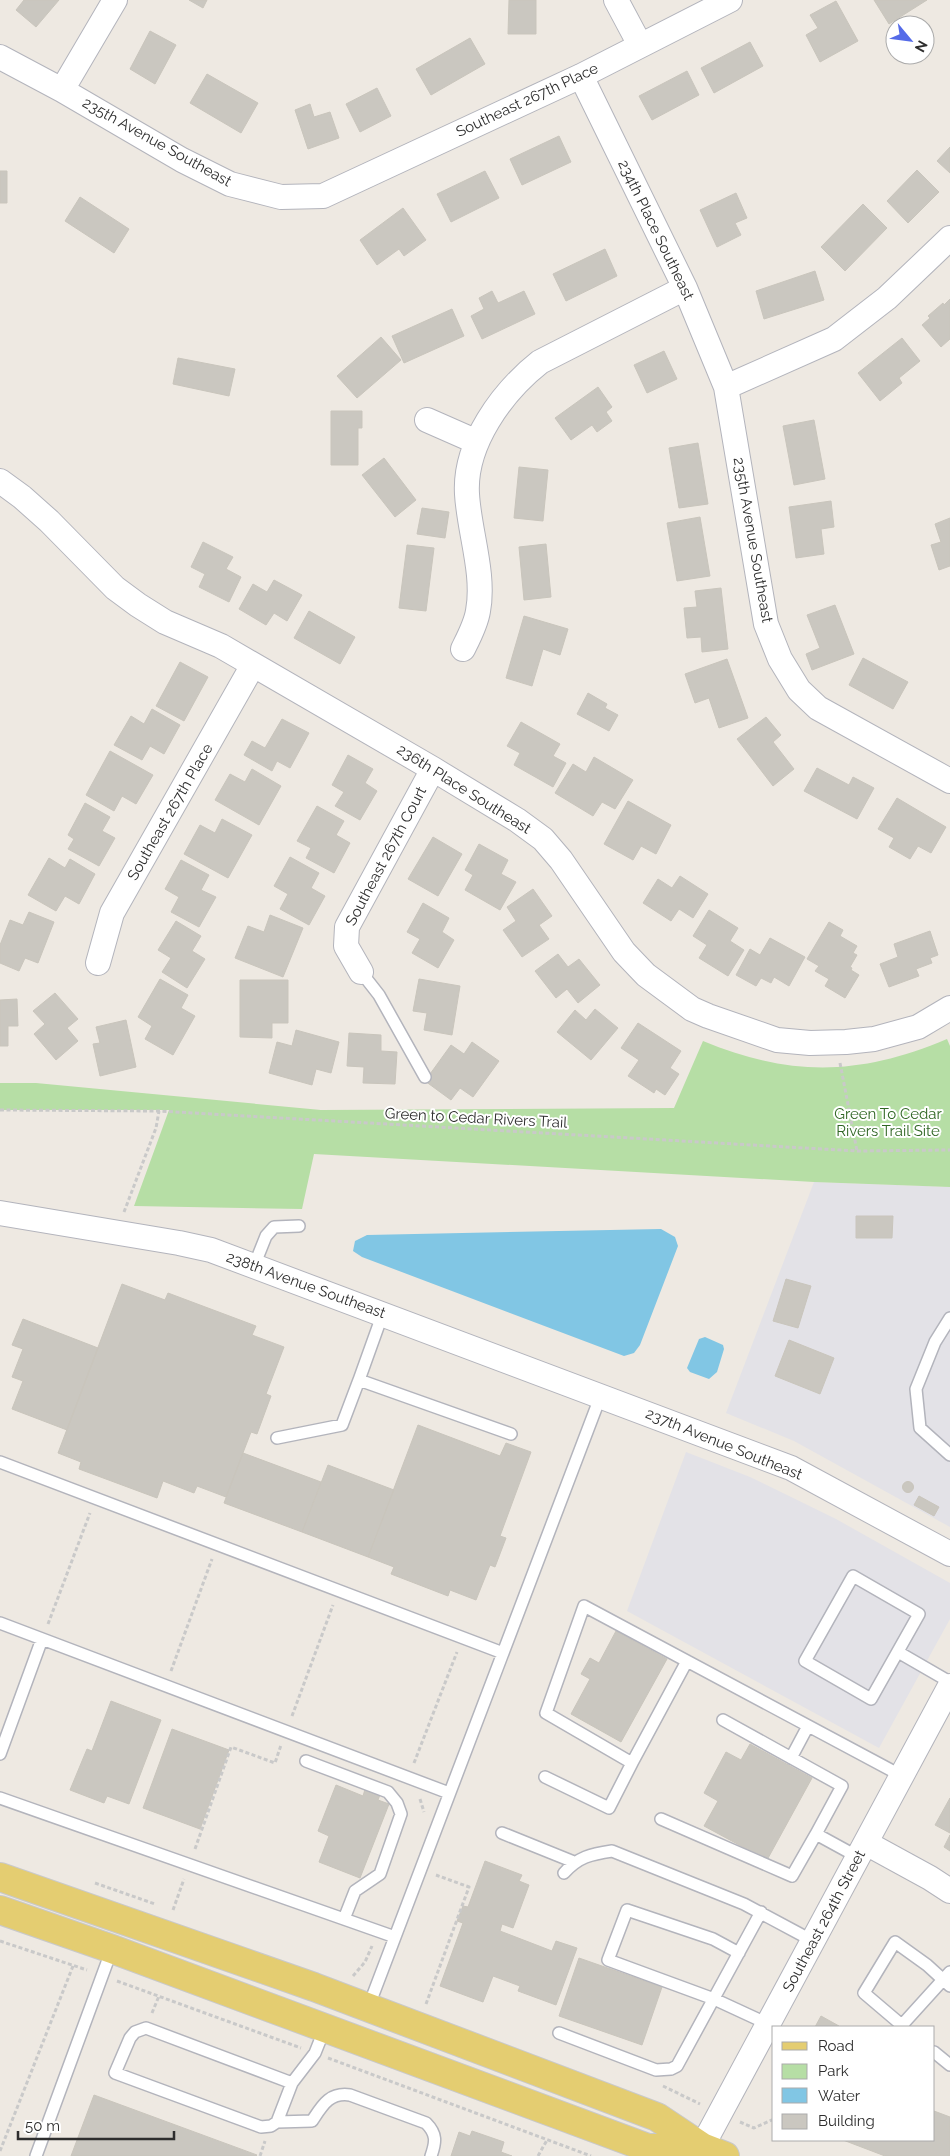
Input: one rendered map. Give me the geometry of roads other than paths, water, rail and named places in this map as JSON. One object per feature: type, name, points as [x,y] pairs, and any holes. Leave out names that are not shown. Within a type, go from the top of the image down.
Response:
[{"type":"main road","points":[[0,1878],[314,1987],[657,2117],[708,2153]]},
{"type":"main road","points":[[0,1910],[112,1949],[320,2041],[648,2148],[708,2153]]},
{"type":"main road","points":[[112,1949],[118,1942],[128,1940],[229,1974],[248,1965]]},
{"type":"street","points":[[62,90],[116,0]]},
{"type":"street","points":[[616,0],[640,45]]},
{"type":"street","name":"Southeast 267th Place","points":[[323,196],[581,76],[730,0]]},
{"type":"street","name":"235th Avenue Southeast","points":[[0,57],[62,90],[182,160],[230,184],[281,197],[323,196]]},
{"type":"street","name":"234th Place Southeast","points":[[581,76],[685,288],[726,387]]},
{"type":"street","points":[[726,387],[834,339],[887,298],[950,238]]},
{"type":"street","points":[[463,649],[475,623],[480,592],[467,493],[467,477],[477,442],[491,417],[524,375],[540,362],[685,288]]},
{"type":"street","name":"235th Avenue Southeast","points":[[726,387],[766,624],[780,659],[799,690],[818,708],[950,781]]},
{"type":"street","points":[[427,420],[477,442]]},
{"type":"street","name":"236th Place Southeast","points":[[0,480],[49,521],[115,588],[130,600],[165,622],[221,646],[433,769],[518,820],[543,839],[562,860],[624,952],[646,975],[692,1009],[777,1040],[810,1043],[874,1039],[918,1026],[950,1008]]},
{"type":"street","name":"Southeast 267th Place","points":[[98,963],[112,913],[253,665]]},
{"type":"street","name":"Southeast 267th Court","points":[[361,972],[346,946],[347,927],[433,769]]},
{"type":"street","name":"238th Avenue Southeast","points":[[0,1213],[211,1250],[601,1395]]},
{"type":"street","name":"237th Avenue Southeast","points":[[601,1395],[791,1468],[950,1554]]},
{"type":"street","name":"Southeast 264th Street","points":[[708,2153],[720,2113],[950,1686]]},
{"type":"street","points":[[862,1850],[930,1878],[950,1891]]},
{"type":"lane","points":[[361,972],[379,995],[425,1077]]},
{"type":"lane","points":[[254,1266],[266,1236],[274,1227],[299,1226]]},
{"type":"lane","points":[[277,1438],[342,1425],[383,1313]]},
{"type":"lane","points":[[950,1318],[936,1342],[916,1389],[920,1428],[950,1455]]},
{"type":"lane","points":[[358,1380],[512,1434]]},
{"type":"lane","points":[[368,2008],[601,1395]]},
{"type":"lane","points":[[0,1462],[503,1652]]},
{"type":"lane","points":[[853,1576],[919,1614],[898,1652],[872,1699],[805,1661],[853,1576]]},
{"type":"lane","points":[[632,1763],[546,1713],[584,1606],[902,1776]]},
{"type":"lane","points":[[0,1623],[449,1793]]},
{"type":"lane","points":[[0,1754],[42,1639]]},
{"type":"lane","points":[[898,1652],[950,1682]]},
{"type":"lane","points":[[545,1777],[609,1808],[687,1661]]},
{"type":"lane","points":[[661,1819],[792,1876],[842,1786],[723,1720]]},
{"type":"lane","points":[[791,1758],[808,1726]]},
{"type":"lane","points":[[306,1761],[388,1792],[398,1804],[401,1814],[380,1874],[355,1891],[344,1918]]},
{"type":"lane","points":[[0,1798],[395,1936]]},
{"type":"lane","points":[[502,1833],[574,1862]]},
{"type":"lane","points":[[816,1834],[862,1850]]},
{"type":"lane","points":[[564,1873],[574,1862],[596,1853],[612,1851],[761,1912],[813,1941]]},
{"type":"lane","points":[[739,1953],[713,1940],[627,1910],[608,1960],[714,1998],[768,2024]]},
{"type":"lane","points":[[558,2033],[656,2070],[671,2070],[677,2066],[761,1912]]},
{"type":"lane","points":[[894,1942],[948,1979],[903,2026],[864,1993],[894,1942]]},
{"type":"lane","points":[[36,2156],[112,1949]]},
{"type":"lane","points":[[292,2083],[146,2028],[135,2032],[130,2038],[115,2073],[261,2127],[271,2126],[277,2122],[312,2121],[328,2099],[340,2094],[350,2095],[426,2123],[434,2131],[436,2142],[431,2156]]},
{"type":"lane","points":[[277,2122],[292,2083],[320,2041]]},
{"type":"lane","points":[[935,2053],[950,2065]]},
{"type":"water","points":[[661,1229],[675,1237],[678,1246],[640,1345],[634,1353],[624,1356],[362,1257],[353,1251],[355,1241],[367,1235]]},
{"type":"water","points":[[705,1337],[723,1345],[724,1349],[717,1372],[709,1379],[690,1372],[687,1368],[699,1339]]},
{"type":"park label","name":"Green To Cedar Rivers Trail Site","points":[[888,1122]]}]
